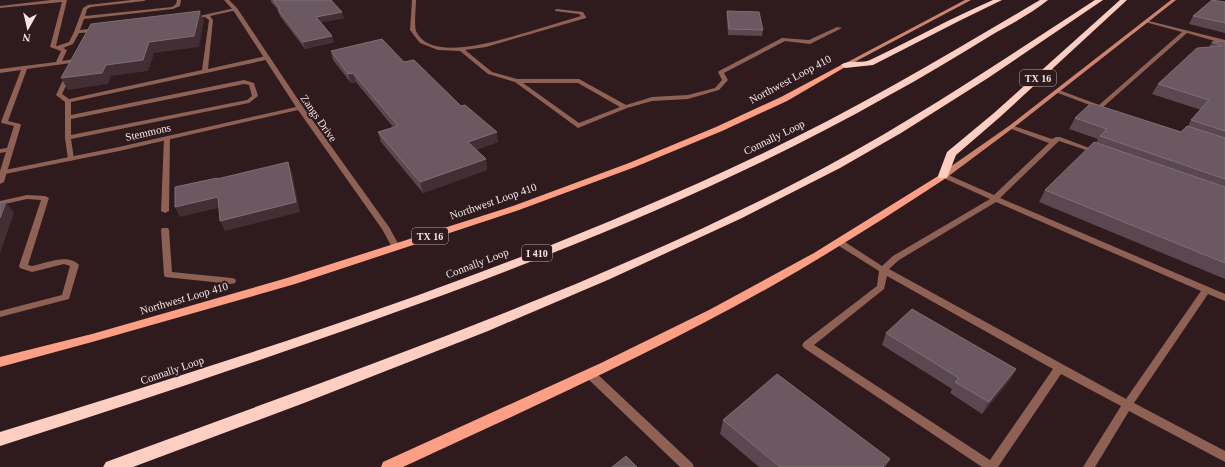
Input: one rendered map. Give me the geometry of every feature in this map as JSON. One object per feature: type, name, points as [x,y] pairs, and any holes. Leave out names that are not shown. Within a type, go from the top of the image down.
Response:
[{"type":"highway","name":"TX 16","points":[[845,65],[870,63],[956,19],[1000,0]]},
{"type":"highway","name":"Connally Loop","points":[[0,439],[152,391],[344,325],[476,277],[641,212],[758,160],[849,114],[913,79],[1045,0]]},
{"type":"highway","points":[[112,467],[256,415],[420,352],[563,294],[700,233],[780,194],[867,148],[949,99],[1100,0]]},
{"type":"highway","name":"TX 16","points":[[943,176],[951,154],[997,115],[1124,0]]},
{"type":"main road","name":"Northwest Loop 410","points":[[0,362],[107,334],[292,281],[516,208],[656,155],[754,113],[969,0]]},
{"type":"main road","points":[[388,467],[590,374],[703,317],[797,267],[943,176],[1011,127],[1174,0]]},
{"type":"street","points":[[0,7],[64,0],[52,47],[64,50],[58,63]]},
{"type":"street","points":[[58,48],[71,43],[77,32],[85,8],[90,6],[144,0]]},
{"type":"street","points":[[82,18],[173,8],[178,5],[179,0]]},
{"type":"street","name":"Zangs Drive","points":[[227,0],[235,9],[300,108],[386,229],[396,247]]},
{"type":"street","points":[[414,0],[413,30],[422,42],[438,48],[461,49],[484,46],[584,17],[581,13],[557,10]]},
{"type":"street","points":[[189,18],[235,9]]},
{"type":"street","points":[[205,71],[211,20],[206,15]]},
{"type":"street","points":[[1147,21],[1225,42]]},
{"type":"street","points":[[518,81],[578,126],[625,107],[652,99],[688,97],[717,89],[726,80],[721,72],[784,39],[810,42],[839,28]]},
{"type":"street","points":[[77,32],[107,29]]},
{"type":"street","points":[[1100,107],[1186,31]]},
{"type":"street","points":[[461,49],[490,73],[518,81],[579,81],[625,107]]},
{"type":"street","points":[[0,71],[75,61],[59,95],[68,101],[266,58]]},
{"type":"street","points":[[0,182],[18,125],[4,122],[25,68]]},
{"type":"street","points":[[68,118],[244,82],[252,84],[256,96],[249,101],[68,138]]},
{"type":"street","points":[[1057,91],[1108,109]]},
{"type":"street","points":[[68,101],[68,138],[71,159]]},
{"type":"street","name":"Stemmons","points":[[2,173],[300,108]]},
{"type":"street","points":[[1011,127],[1053,142]]},
{"type":"street","points":[[165,211],[167,138]]},
{"type":"street","points":[[1059,368],[992,467],[807,345],[881,287],[884,270],[896,258],[995,199],[1058,138],[1102,153]]},
{"type":"street","points":[[0,151],[11,149]]},
{"type":"street","points":[[943,176],[1225,298]]},
{"type":"street","points":[[0,203],[27,197],[45,198],[23,266],[32,269],[65,261],[75,265],[66,297],[0,314]]},
{"type":"street","points":[[165,230],[168,275],[232,280]]},
{"type":"street","points":[[839,242],[884,270],[1059,368],[1225,457]]},
{"type":"street","points":[[1089,467],[1128,405],[1206,290]]},
{"type":"street","points":[[590,374],[688,467]]},
{"type":"building","points":[[273,0],[331,0],[342,12],[316,17],[332,36],[303,42],[278,10],[280,9]]},
{"type":"building","points":[[1212,0],[1225,2],[1225,23],[1193,16]]},
{"type":"building","points":[[200,11],[194,36],[149,42],[143,60],[106,65],[102,73],[61,78],[91,24]]},
{"type":"building","points":[[727,11],[759,12],[763,30],[729,29]]},
{"type":"building","points":[[382,39],[404,62],[414,60],[461,106],[465,105],[497,132],[468,142],[486,159],[420,182],[378,132],[398,126],[353,73],[348,74],[331,51]]},
{"type":"building","points":[[1225,41],[1225,131],[1191,120],[1209,100],[1158,84],[1197,48],[1222,46],[1212,42]]},
{"type":"building","points":[[1091,103],[1181,132],[1187,126],[1225,138],[1225,179],[1100,136],[1107,129],[1075,118]]},
{"type":"building","points":[[1094,142],[1225,187],[1225,263],[1045,190]]},
{"type":"building","points":[[288,162],[296,202],[220,221],[218,197],[175,207],[175,187],[217,179]]},
{"type":"building","points":[[6,202],[0,218],[0,203]]},
{"type":"building","points":[[912,309],[1016,369],[989,402],[955,382],[959,378],[886,333]]},
{"type":"building","points":[[777,374],[890,459],[883,467],[780,467],[723,420]]},
{"type":"building","points":[[626,456],[637,467],[612,467]]}]
